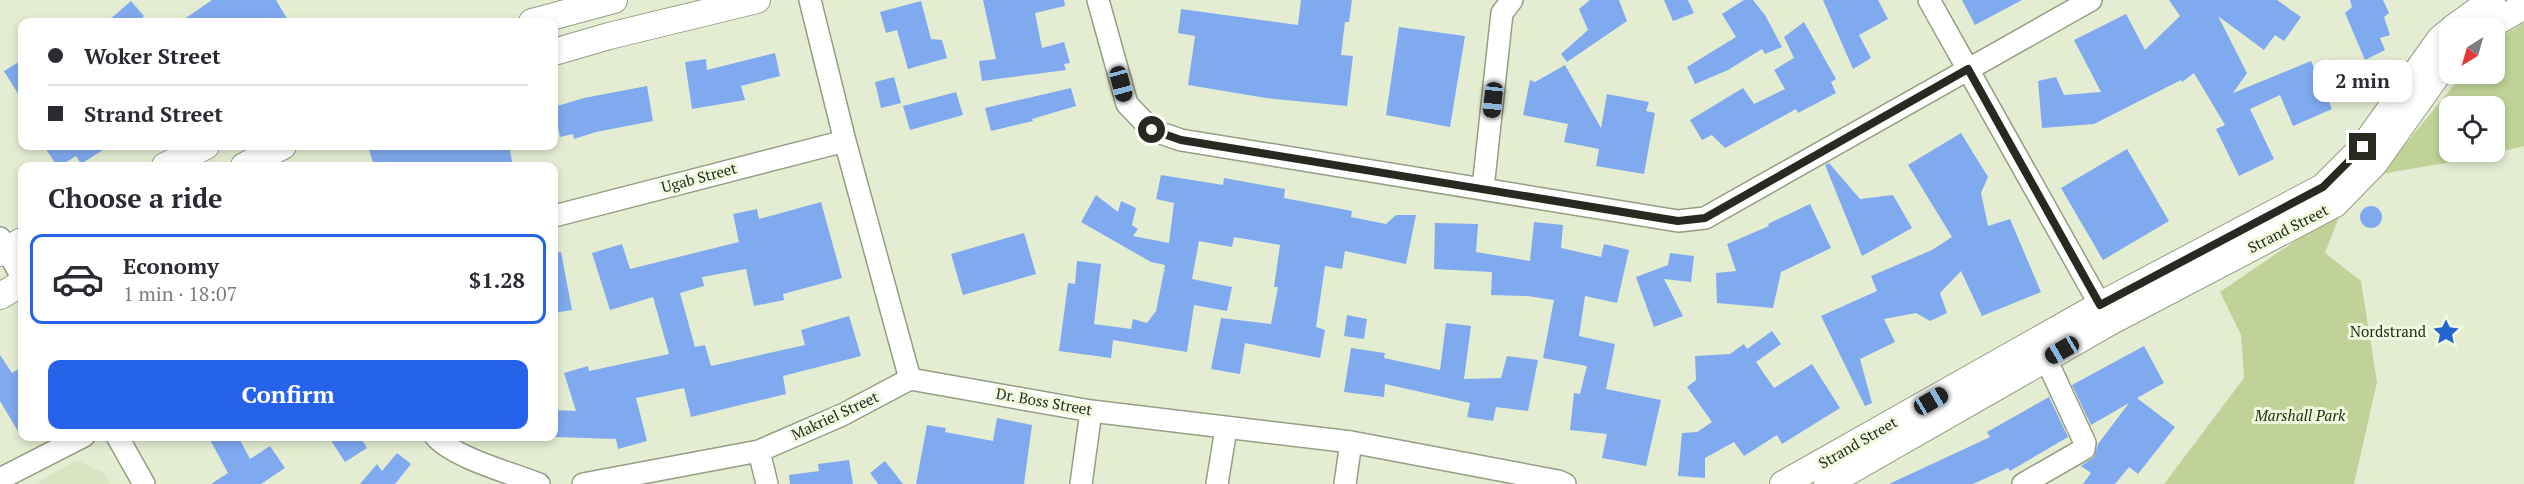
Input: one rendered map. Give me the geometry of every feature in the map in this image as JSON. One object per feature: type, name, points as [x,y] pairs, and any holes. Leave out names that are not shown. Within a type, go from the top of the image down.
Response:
[{"type":"street","points":[[558,51],[757,0]]},
{"type":"street","points":[[810,0],[845,141],[910,380]]},
{"type":"street","points":[[1098,0],[1127,104],[1152,130],[1181,140],[1678,221],[1705,218],[2091,0]]},
{"type":"street","points":[[1483,188],[1502,13],[1512,0]]},
{"type":"street","points":[[1929,0],[2105,313]]},
{"type":"street","name":"Strand Street","points":[[2467,18],[2492,0]]},
{"type":"street","points":[[545,18],[602,1],[609,36]]},
{"type":"street","points":[[2503,18],[2524,6]]},
{"type":"street","name":"Strand Street","points":[[1783,484],[2105,313],[2323,187],[2363,147],[2439,40]]},
{"type":"street","name":"Strand Street","points":[[1836,482],[2046,359],[2105,313],[2335,204],[2374,164],[2439,72]]},
{"type":"street","name":"Ugab Street","points":[[558,215],[845,141]]},
{"type":"street","points":[[173,162],[198,150]]},
{"type":"street","points":[[252,162],[276,150]]},
{"type":"street","points":[[7,245],[18,268]]},
{"type":"street","points":[[0,296],[18,285]]},
{"type":"street","points":[[2024,484],[2084,449],[2085,443],[2046,359]]},
{"type":"street","name":"Dr. Boss Street","points":[[910,380],[1091,411],[1226,429],[1351,442],[1564,484]]},
{"type":"street","name":"Makriel Street","points":[[583,484],[759,451],[842,415],[910,380]]},
{"type":"street","points":[[1081,484],[1091,411]]},
{"type":"street","points":[[1217,484],[1226,429]]},
{"type":"street","points":[[0,479],[74,441]]},
{"type":"street","points":[[120,441],[144,484]]},
{"type":"street","points":[[439,441],[457,452],[539,484]]},
{"type":"street","points":[[1345,484],[1351,442]]},
{"type":"street","points":[[759,451],[767,484]]},
{"type":"shaded area","points":[[77,460],[104,473],[110,484],[35,484]]},
{"type":"green space","points":[[2524,23],[2524,146],[2505,151],[2505,96],[2445,96],[2455,84],[2505,84],[2505,34]]},
{"type":"green space","points":[[2439,103],[2439,162],[2451,162],[2381,174]]},
{"type":"green space","name":"Marshall Park","points":[[2342,209],[2325,253],[2361,281],[2377,382],[2354,484],[2164,484],[2244,378],[2241,335],[2220,292]]},
{"type":"building","points":[[212,0],[276,0],[287,18],[186,18]]},
{"type":"building","points":[[983,0],[1064,0],[1065,6],[1035,13],[1042,48],[1064,42],[1070,63],[1064,64],[1066,70],[982,81],[979,61],[996,59]]},
{"type":"building","points":[[1301,0],[1352,0],[1349,22],[1345,22],[1341,55],[1353,56],[1347,106],[1266,98],[1188,85],[1195,36],[1178,33],[1181,9],[1298,25]]},
{"type":"building","points":[[1590,0],[1619,0],[1627,21],[1567,62],[1561,54],[1588,30],[1579,9]]},
{"type":"building","points":[[1664,0],[1688,0],[1694,13],[1673,21]]},
{"type":"building","points":[[1744,0],[1753,0],[1765,15],[1782,47],[1765,54],[1762,49],[1728,70],[1695,84],[1687,67],[1736,37],[1722,14]]},
{"type":"building","points":[[1823,0],[1878,0],[1888,19],[1859,35],[1871,58],[1853,69]]},
{"type":"building","points":[[1962,0],[2022,0],[1975,25]]},
{"type":"building","points":[[2169,0],[2277,0],[2301,17],[2284,41],[2275,35],[2264,50],[2218,16],[2247,73],[2233,93],[2311,61],[2332,109],[2293,126],[2280,95],[2250,109],[2274,159],[2239,176],[2216,129],[2225,125],[2194,73],[2182,82],[2181,80],[2094,124],[2042,128],[2038,81],[2056,77],[2064,95],[2101,92],[2074,40],[2126,14],[2145,50],[2180,16]]},
{"type":"building","points":[[2350,0],[2383,0],[2389,13],[2384,17],[2390,35],[2380,38],[2385,50],[2365,60],[2345,13],[2352,7]]},
{"type":"building","points":[[131,1],[144,16],[142,18],[112,18]]},
{"type":"building","points":[[921,1],[931,39],[942,40],[947,58],[908,69],[897,30],[886,33],[880,12]]},
{"type":"building","points":[[1804,22],[1836,79],[1831,82],[1836,93],[1798,113],[1796,109],[1725,148],[1712,135],[1702,140],[1690,120],[1743,88],[1754,104],[1785,89],[1774,70],[1794,58],[1784,37]]},
{"type":"building","points":[[1399,27],[1465,36],[1450,127],[1386,115]]},
{"type":"building","points":[[775,53],[780,76],[741,86],[745,100],[692,109],[685,62],[706,59],[707,70]]},
{"type":"building","points":[[18,62],[18,94],[4,71]]},
{"type":"building","points":[[1565,65],[1601,128],[1607,94],[1649,102],[1646,111],[1655,113],[1644,174],[1596,166],[1599,149],[1564,142],[1568,124],[1523,115],[1530,80],[1535,82]]},
{"type":"building","points":[[894,77],[901,103],[881,108],[875,82]]},
{"type":"building","points":[[647,86],[653,121],[596,132],[574,139],[573,134],[560,137],[558,106],[584,98]]},
{"type":"building","points":[[1071,88],[1076,106],[1032,119],[1033,121],[991,131],[985,108]]},
{"type":"building","points":[[956,92],[963,115],[910,130],[903,106]]},
{"type":"building","points":[[1961,133],[1988,177],[1981,193],[1988,226],[2010,219],[2041,292],[1982,316],[1961,271],[1940,293],[1947,313],[1930,321],[1916,313],[1884,319],[1895,342],[1860,359],[1872,403],[1865,406],[1821,316],[1877,291],[1871,276],[1932,250],[1952,237],[1908,165]]},
{"type":"building","points":[[2127,149],[2169,221],[2103,260],[2061,188]]},
{"type":"building","points":[[47,150],[103,150],[84,162],[80,162],[76,156],[66,162],[54,162]]},
{"type":"building","points":[[369,150],[510,150],[512,162],[373,162]]},
{"type":"building","points":[[1829,163],[1860,199],[1893,195],[1912,228],[1862,256],[1825,165]]},
{"type":"building","points":[[1161,175],[1223,185],[1224,178],[1285,189],[1284,198],[1352,211],[1351,217],[1386,224],[1396,215],[1416,215],[1406,264],[1345,251],[1342,269],[1325,266],[1316,327],[1325,330],[1320,358],[1245,343],[1240,374],[1211,369],[1221,318],[1271,324],[1278,287],[1274,287],[1280,245],[1234,237],[1232,247],[1199,241],[1192,279],[1232,287],[1227,311],[1194,305],[1187,352],[1113,340],[1111,358],[1059,351],[1068,283],[1075,284],[1077,261],[1101,264],[1094,324],[1131,329],[1133,319],[1147,323],[1156,311],[1164,271],[1167,271],[1164,270],[1165,265],[1151,262],[1081,222],[1096,195],[1118,212],[1121,201],[1136,208],[1132,225],[1138,229],[1133,236],[1169,243],[1174,203],[1156,199]]},
{"type":"building","points":[[821,202],[842,278],[783,294],[784,300],[754,306],[746,269],[702,277],[704,286],[680,293],[695,347],[705,345],[711,366],[805,345],[801,330],[849,316],[861,356],[783,376],[786,394],[691,417],[684,388],[636,398],[647,441],[618,449],[616,439],[558,437],[558,410],[576,411],[564,373],[588,366],[589,371],[669,354],[653,297],[610,310],[592,253],[622,244],[630,269],[739,242],[733,214],[757,209],[759,219]]},
{"type":"building","points":[[1810,204],[1831,248],[1781,272],[1773,308],[1717,303],[1716,273],[1736,271],[1727,244],[1769,226],[1768,224]]},
{"type":"building","points":[[2371,206],[2379,209],[2382,217],[2379,225],[2371,228],[2363,225],[2360,217],[2363,209]]},
{"type":"building","points":[[1534,222],[1563,225],[1561,248],[1601,257],[1604,244],[1629,250],[1617,303],[1585,296],[1579,336],[1615,344],[1606,389],[1661,400],[1646,466],[1602,458],[1607,434],[1570,430],[1574,393],[1580,394],[1587,366],[1543,358],[1554,300],[1528,296],[1491,295],[1492,272],[1434,269],[1435,223],[1478,224],[1476,252],[1530,261]]},
{"type":"building","points":[[1024,233],[1036,274],[963,295],[951,254]]},
{"type":"building","points":[[558,252],[561,252],[572,310],[558,312]]},
{"type":"building","points":[[1670,253],[1694,256],[1691,282],[1664,279],[1683,316],[1654,327],[1636,277],[1668,265]]},
{"type":"building","points":[[1347,315],[1367,319],[1364,339],[1344,336]]},
{"type":"building","points":[[1446,323],[1471,326],[1464,379],[1501,378],[1507,356],[1538,360],[1528,411],[1496,407],[1493,421],[1467,417],[1470,403],[1385,384],[1384,397],[1344,392],[1351,348],[1385,353],[1384,358],[1440,370]]},
{"type":"building","points":[[1772,331],[1781,344],[1756,362],[1774,388],[1812,364],[1840,408],[1782,444],[1777,435],[1744,456],[1734,442],[1705,458],[1705,478],[1678,476],[1682,433],[1697,432],[1712,422],[1687,387],[1696,380],[1695,356],[1730,354],[1744,344],[1747,349]]},
{"type":"building","points":[[2144,346],[2164,383],[2137,398],[2175,427],[2138,474],[2129,467],[2115,484],[2083,484],[2091,473],[2081,466],[2094,457],[2098,444],[2129,403],[2091,425],[2072,385]]},
{"type":"building","points":[[0,355],[12,373],[18,369],[18,431],[0,401]]},
{"type":"building","points":[[2049,397],[2068,437],[2010,471],[2008,468],[1973,484],[1889,484],[1990,437],[1987,432]]},
{"type":"building","points":[[997,418],[1032,425],[1024,484],[916,484],[927,425],[946,428],[945,432],[993,441]]},
{"type":"building","points":[[211,441],[241,441],[250,459],[270,446],[285,468],[261,484],[211,484],[228,473]]},
{"type":"building","points":[[331,441],[363,441],[367,448],[345,462]]},
{"type":"building","points":[[397,453],[411,464],[395,484],[360,484],[377,464],[382,471]]},
{"type":"building","points":[[849,460],[853,484],[790,484],[789,475],[819,471],[818,464]]},
{"type":"building","points":[[885,461],[903,484],[878,484],[870,473]]},
{"type":"place","name":"Nordstrand","points":[[2446,332]]},
{"type":"route","points":[[1152,130],[1181,140],[1678,221],[1705,218],[1968,69],[2100,305],[2323,187],[2363,147]]}]
